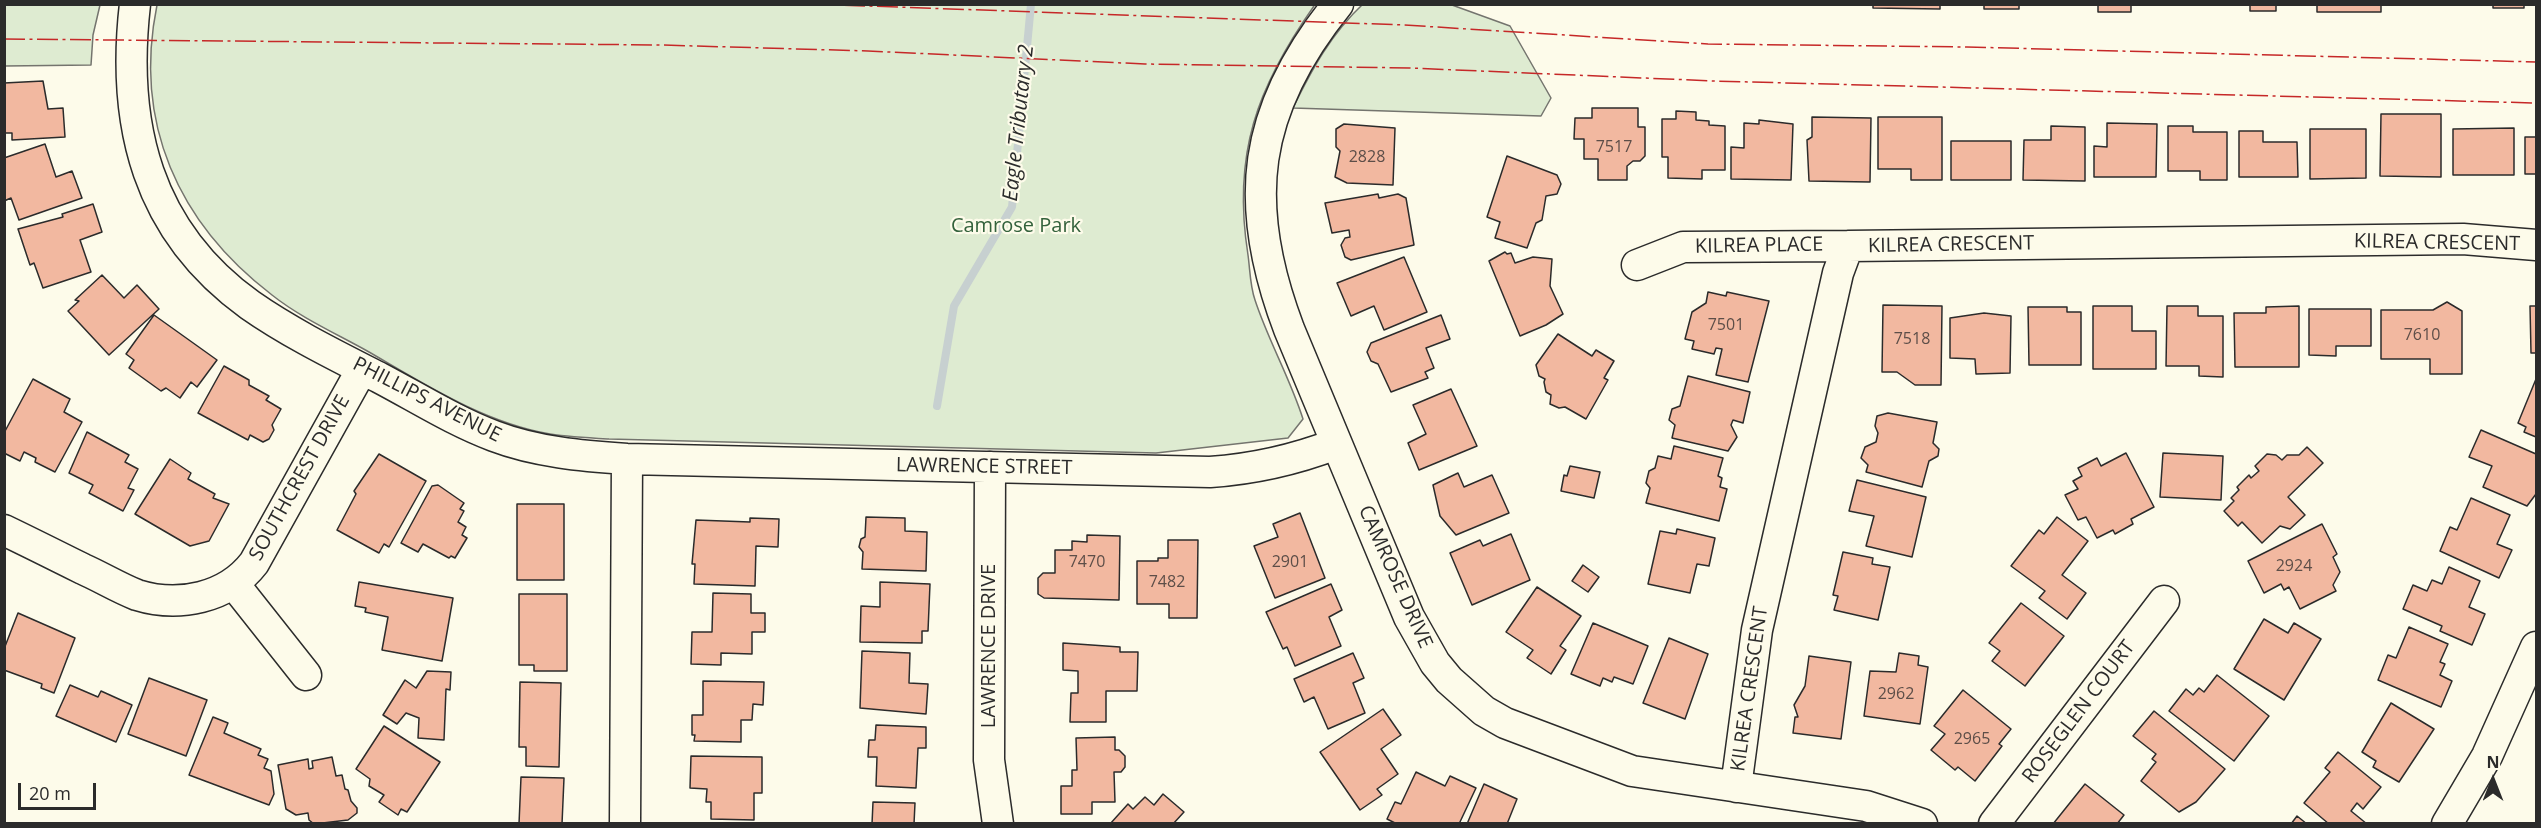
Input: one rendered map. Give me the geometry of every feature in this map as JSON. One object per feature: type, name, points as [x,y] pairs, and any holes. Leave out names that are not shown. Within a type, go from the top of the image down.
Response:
[{"type":"street","name":"PHILLIPS AVENUE","points":[[135,4],[130,43],[131,105],[146,165],[166,212],[183,238],[226,286],[273,320],[362,369],[495,436],[532,448],[567,454],[627,459]]},
{"type":"street","name":"CAMROSE DRIVE","points":[[1338,4],[1301,54],[1281,93],[1268,132],[1259,196],[1263,240],[1277,298],[1336,444],[1409,617],[1435,663],[1465,696],[1505,723],[1610,765],[1662,778],[1866,806],[1922,824]]},
{"type":"street","name":"KILREA CRESCENT","points":[[1736,787],[1757,630],[1768,574],[1838,273],[1848,246],[2463,239],[2536,245]]},
{"type":"street","name":"KILREA PLACE","points":[[1637,265],[1683,247],[1848,246]]},
{"type":"street","name":"SOUTHCREST DRIVE","points":[[4,530],[135,594],[152,599],[166,601],[203,597],[234,584],[254,563],[362,369]]},
{"type":"street","name":"LAWRENCE STREET","points":[[627,459],[1210,472],[1242,470],[1283,462],[1336,444]]},
{"type":"street","points":[[625,824],[627,459]]},
{"type":"street","name":"LAWRENCE DRIVE","points":[[990,467],[989,760],[998,824]]},
{"type":"street","points":[[234,584],[306,675]]},
{"type":"street","name":"ROSEGLEN COURT","points":[[1994,824],[2164,601]]},
{"type":"street","points":[[2447,824],[2487,756],[2536,647]]},
{"type":"green space","points":[[1363,4],[1452,5],[1510,26],[1551,98],[1541,116],[1293,108],[1323,53],[1341,27]]},
{"type":"green space","points":[[4,5],[100,5],[93,35],[91,65],[5,66]]},
{"type":"green space","name":"Camrose Park","points":[[157,5],[1312,5],[1314,6],[1277,65],[1264,94],[1247,153],[1244,185],[1244,219],[1253,295],[1303,419],[1288,438],[1156,453],[609,439],[550,434],[502,421],[434,390],[295,311],[239,267],[211,236],[188,203],[170,167],[158,130],[152,90],[151,48]]},
{"type":"building","points":[[1873,4],[1940,4],[1940,9],[1873,8]]},
{"type":"building","points":[[1956,4],[2019,4],[2019,9],[1984,9],[1984,5]]},
{"type":"building","points":[[2098,4],[2131,4],[2131,12],[2098,12]]},
{"type":"building","points":[[2250,4],[2276,4],[2276,11],[2250,11]]},
{"type":"building","points":[[2317,4],[2381,4],[2381,12],[2317,12]]},
{"type":"building","points":[[2493,4],[2524,4],[2524,8],[2493,8]]},
{"type":"building","points":[[43,81],[48,109],[63,108],[65,137],[12,140],[12,133],[4,133],[4,83]]},
{"type":"building","points":[[1592,108],[1638,108],[1638,127],[1645,127],[1645,156],[1640,161],[1633,161],[1627,166],[1627,180],[1598,180],[1598,159],[1584,159],[1584,139],[1574,139],[1575,118],[1592,118]]},
{"type":"building","points":[[1676,111],[1696,112],[1696,120],[1709,121],[1709,125],[1725,126],[1725,170],[1702,170],[1702,179],[1668,178],[1668,157],[1662,157],[1662,119],[1676,119]]},
{"type":"building","points":[[2381,114],[2441,114],[2441,177],[2380,176]]},
{"type":"building","points":[[1812,117],[1871,118],[1870,182],[1809,181],[1807,140],[1812,137]]},
{"type":"building","points":[[1878,117],[1942,117],[1942,180],[1911,180],[1911,169],[1878,169]]},
{"type":"building","points":[[1759,120],[1793,124],[1791,180],[1731,179],[1731,147],[1744,148],[1744,123],[1759,124]]},
{"type":"building","points":[[2107,123],[2157,124],[2156,177],[2094,177],[2094,146],[2107,147]]},
{"type":"building","points":[[1344,124],[1395,128],[1393,185],[1347,183],[1335,177],[1340,151],[1336,147],[1336,129]]},
{"type":"building","points":[[2051,126],[2085,127],[2085,181],[2023,180],[2024,140],[2051,140]]},
{"type":"building","points":[[2168,126],[2193,126],[2193,132],[2227,132],[2227,180],[2200,180],[2200,171],[2168,171]]},
{"type":"building","points":[[2514,128],[2514,175],[2453,175],[2453,129]]},
{"type":"building","points":[[2310,129],[2366,129],[2366,178],[2310,179]]},
{"type":"building","points":[[2239,131],[2263,131],[2263,142],[2297,142],[2298,177],[2239,177]]},
{"type":"building","points":[[2525,137],[2536,137],[2536,174],[2525,174]]},
{"type":"building","points":[[1951,141],[2011,141],[2011,180],[1951,180]]},
{"type":"building","points":[[45,144],[56,177],[72,171],[82,198],[19,220],[11,198],[4,201],[4,158]]},
{"type":"building","points":[[1507,156],[1557,175],[1561,184],[1557,194],[1546,196],[1542,220],[1536,223],[1527,248],[1495,238],[1500,222],[1487,217]]},
{"type":"building","points":[[1378,194],[1379,198],[1398,194],[1406,198],[1414,245],[1351,260],[1345,257],[1341,245],[1345,238],[1350,237],[1349,230],[1332,233],[1325,203]]},
{"type":"building","points":[[93,204],[102,232],[80,240],[91,272],[43,288],[34,263],[30,265],[18,229],[63,217],[62,214]]},
{"type":"building","points":[[1505,252],[1511,253],[1515,263],[1533,257],[1552,259],[1550,286],[1563,314],[1546,325],[1520,336],[1489,261]]},
{"type":"building","points":[[1404,257],[1427,312],[1384,330],[1374,306],[1351,316],[1337,283]]},
{"type":"building","points":[[102,275],[124,298],[137,285],[159,309],[109,355],[68,311],[79,301],[75,300]]},
{"type":"building","points":[[1708,292],[1726,296],[1727,292],[1769,301],[1748,382],[1716,375],[1722,349],[1716,348],[1714,354],[1692,349],[1694,341],[1685,339],[1692,312],[1706,303]]},
{"type":"building","points":[[2447,302],[2462,311],[2462,374],[2430,374],[2430,359],[2381,359],[2381,310],[2433,310]]},
{"type":"building","points":[[1883,305],[1942,306],[1941,385],[1915,385],[1897,372],[1882,372]]},
{"type":"building","points":[[2093,306],[2132,306],[2132,331],[2156,331],[2156,369],[2093,369]]},
{"type":"building","points":[[2167,306],[2198,306],[2198,316],[2223,316],[2223,377],[2199,376],[2199,366],[2166,366]]},
{"type":"building","points":[[2299,306],[2299,367],[2235,367],[2234,313],[2266,313],[2266,307]]},
{"type":"building","points":[[2530,306],[2536,306],[2536,353],[2531,353]]},
{"type":"building","points":[[2028,307],[2067,307],[2067,312],[2081,312],[2081,365],[2029,365]]},
{"type":"building","points":[[2309,309],[2371,309],[2371,346],[2336,346],[2336,356],[2309,355]]},
{"type":"building","points":[[1984,313],[2011,316],[2010,373],[1976,374],[1975,359],[1950,358],[1950,318]]},
{"type":"building","points":[[154,315],[217,360],[197,387],[191,382],[180,398],[166,388],[161,391],[129,368],[134,360],[126,354]]},
{"type":"building","points":[[1441,315],[1450,339],[1426,348],[1434,368],[1425,372],[1428,378],[1391,392],[1378,364],[1371,361],[1367,352],[1371,343]]},
{"type":"building","points":[[1558,334],[1592,356],[1596,350],[1614,361],[1604,378],[1608,380],[1586,419],[1565,407],[1559,408],[1550,404],[1551,395],[1546,392],[1545,379],[1539,376],[1536,365]]},
{"type":"building","points":[[224,366],[249,380],[249,385],[269,396],[266,400],[281,409],[272,425],[274,430],[269,439],[263,442],[250,435],[248,440],[198,413]]},
{"type":"building","points":[[1688,376],[1750,392],[1743,423],[1733,420],[1731,425],[1737,437],[1728,451],[1672,438],[1675,425],[1669,420],[1672,409],[1680,406]]},
{"type":"building","points":[[33,379],[70,399],[64,412],[82,422],[55,472],[35,462],[36,458],[24,452],[20,461],[4,453],[4,433]]},
{"type":"building","points":[[2536,379],[2536,437],[2524,432],[2526,427],[2518,423]]},
{"type":"building","points":[[1451,389],[1477,446],[1419,470],[1408,443],[1426,434],[1413,405]]},
{"type":"building","points":[[1888,413],[1937,422],[1933,443],[1939,449],[1938,456],[1929,461],[1922,487],[1866,472],[1868,465],[1861,458],[1865,447],[1876,442],[1877,416]]},
{"type":"building","points":[[2481,430],[2536,454],[2536,494],[2527,506],[2483,487],[2492,466],[2469,457]]},
{"type":"building","points":[[87,432],[129,455],[125,462],[138,469],[128,488],[134,490],[123,511],[89,493],[93,485],[69,473]]},
{"type":"building","points":[[1674,446],[1723,458],[1718,476],[1722,478],[1720,487],[1727,489],[1719,521],[1646,503],[1650,488],[1646,483],[1649,471],[1655,468],[1658,456],[1671,459]]},
{"type":"building","points":[[2307,447],[2323,463],[2288,497],[2305,515],[2290,529],[2280,526],[2262,543],[2242,522],[2238,526],[2224,511],[2234,501],[2231,498],[2239,490],[2237,487],[2249,475],[2251,478],[2259,471],[2255,466],[2267,454],[2276,455],[2282,460],[2287,455],[2299,455]]},
{"type":"building","points":[[2126,453],[2154,507],[2131,519],[2133,524],[2115,534],[2113,530],[2097,538],[2086,517],[2078,520],[2065,495],[2078,489],[2073,481],[2082,476],[2078,468],[2097,458],[2101,466]]},
{"type":"building","points":[[2163,453],[2223,456],[2221,500],[2160,497]]},
{"type":"building","points":[[379,454],[426,481],[389,547],[384,544],[379,553],[337,530],[356,494],[354,491]]},
{"type":"building","points":[[170,459],[191,473],[188,479],[215,494],[213,498],[229,504],[209,541],[190,546],[135,514]]},
{"type":"building","points":[[1570,466],[1600,472],[1594,498],[1561,491],[1564,475],[1567,476]]},
{"type":"building","points":[[1458,473],[1464,487],[1492,475],[1509,513],[1456,535],[1440,516],[1433,485]]},
{"type":"building","points":[[1857,480],[1926,497],[1912,557],[1866,546],[1874,516],[1849,511]]},
{"type":"building","points":[[438,485],[464,503],[460,509],[464,511],[458,522],[466,527],[462,535],[467,538],[455,558],[451,556],[449,558],[423,544],[418,552],[401,543],[432,486]]},
{"type":"building","points":[[2471,498],[2510,515],[2497,544],[2512,550],[2499,578],[2440,551],[2450,527],[2457,530]]},
{"type":"building","points":[[517,504],[564,504],[564,580],[517,580]]},
{"type":"building","points":[[1300,513],[1325,578],[1275,598],[1254,546],[1278,537],[1273,524]]},
{"type":"building","points":[[866,517],[905,518],[905,531],[927,532],[926,571],[862,569],[863,552],[859,547],[861,539],[865,537]]},
{"type":"building","points":[[2057,517],[2088,541],[2062,575],[2086,593],[2067,619],[2039,598],[2045,591],[2011,566],[2039,530],[2044,534]]},
{"type":"building","points":[[750,518],[779,519],[778,547],[756,546],[755,586],[694,584],[695,564],[692,564],[696,520],[750,522]]},
{"type":"building","points":[[2322,524],[2337,554],[2333,557],[2340,572],[2333,585],[2336,591],[2300,609],[2289,587],[2284,590],[2281,584],[2264,593],[2248,561]]},
{"type":"building","points":[[1677,529],[1715,538],[1709,566],[1697,564],[1690,593],[1648,584],[1660,531],[1676,534]]},
{"type":"building","points":[[1511,534],[1530,580],[1472,605],[1450,553],[1480,540],[1483,546]]},
{"type":"building","points":[[1087,535],[1120,536],[1119,600],[1044,598],[1038,594],[1038,578],[1043,573],[1055,573],[1055,550],[1072,550],[1072,541],[1087,542]]},
{"type":"building","points":[[1168,540],[1198,540],[1197,618],[1169,618],[1169,604],[1137,604],[1137,561],[1158,561],[1158,558],[1168,558]]},
{"type":"building","points":[[1843,552],[1873,558],[1872,564],[1890,567],[1878,620],[1834,610],[1838,596],[1833,595]]},
{"type":"building","points":[[1583,565],[1599,577],[1588,592],[1572,581]]},
{"type":"building","points":[[2449,567],[2480,581],[2469,607],[2485,614],[2472,645],[2440,631],[2442,626],[2403,609],[2413,585],[2427,591],[2432,580],[2442,584]]},
{"type":"building","points":[[359,582],[453,598],[442,661],[382,650],[388,617],[365,612],[366,608],[355,606]]},
{"type":"building","points":[[880,582],[930,584],[928,631],[922,631],[922,643],[860,642],[861,606],[880,607]]},
{"type":"building","points":[[1331,584],[1342,610],[1329,617],[1341,646],[1295,666],[1287,647],[1283,649],[1266,612]]},
{"type":"building","points":[[1537,587],[1581,616],[1560,646],[1566,650],[1551,674],[1527,658],[1533,650],[1506,632]]},
{"type":"building","points":[[713,593],[751,594],[751,613],[765,613],[765,632],[752,632],[752,654],[721,653],[721,665],[691,664],[692,632],[712,632]]},
{"type":"building","points":[[519,594],[567,594],[567,671],[534,671],[534,665],[519,665]]},
{"type":"building","points":[[2021,603],[2064,636],[2025,686],[1992,661],[2000,651],[1989,643]]},
{"type":"building","points":[[18,613],[75,638],[54,693],[41,688],[42,684],[4,670],[4,649]]},
{"type":"building","points":[[2264,619],[2288,633],[2294,623],[2321,639],[2284,700],[2234,669]]},
{"type":"building","points":[[1593,623],[1648,646],[1633,684],[1614,677],[1612,682],[1603,678],[1600,686],[1571,674]]},
{"type":"building","points":[[2409,627],[2448,644],[2440,662],[2445,664],[2440,675],[2452,681],[2441,707],[2378,680],[2388,655],[2396,658]]},
{"type":"building","points":[[1669,638],[1708,654],[1685,719],[1643,703]]},
{"type":"building","points":[[1063,643],[1120,647],[1120,652],[1138,652],[1137,691],[1106,691],[1106,722],[1070,722],[1071,693],[1078,693],[1078,671],[1063,670]]},
{"type":"building","points":[[862,651],[910,653],[909,683],[928,684],[926,714],[860,708]]},
{"type":"building","points":[[1353,653],[1364,678],[1353,683],[1365,713],[1328,729],[1314,697],[1304,702],[1294,679]]},
{"type":"building","points":[[1899,653],[1919,656],[1918,665],[1928,667],[1920,724],[1864,716],[1870,671],[1896,672]]},
{"type":"building","points":[[1809,656],[1851,662],[1841,739],[1793,733],[1795,717],[1798,717],[1794,705],[1805,686]]},
{"type":"building","points":[[427,671],[451,672],[450,690],[446,689],[444,740],[418,738],[419,718],[406,713],[397,724],[383,715],[405,680],[416,688]]},
{"type":"building","points":[[2217,675],[2269,716],[2234,761],[2169,711],[2186,689],[2193,695],[2199,688],[2204,692]]},
{"type":"building","points":[[149,678],[207,700],[186,756],[128,734]]},
{"type":"building","points":[[703,681],[764,682],[763,705],[753,704],[752,720],[741,720],[741,742],[694,741],[692,715],[703,715]]},
{"type":"building","points":[[520,682],[561,683],[559,767],[526,766],[526,747],[519,747]]},
{"type":"building","points":[[70,685],[98,697],[101,691],[132,705],[116,742],[56,716]]},
{"type":"building","points":[[1963,690],[2011,729],[1999,744],[2002,746],[1975,781],[1958,767],[1955,770],[1931,750],[1945,734],[1934,726]]},
{"type":"building","points":[[2391,703],[2434,729],[2399,782],[2373,767],[2376,761],[2362,752]]},
{"type":"building","points":[[1383,709],[1401,735],[1381,749],[1398,774],[1377,789],[1382,795],[1360,810],[1320,752]]},
{"type":"building","points":[[2154,711],[2225,769],[2196,802],[2179,812],[2141,781],[2156,762],[2152,759],[2156,754],[2133,736]]},
{"type":"building","points":[[213,717],[228,723],[224,733],[261,749],[258,755],[268,759],[264,768],[271,771],[274,794],[269,805],[189,775]]},
{"type":"building","points":[[876,725],[926,727],[926,748],[918,748],[916,788],[876,786],[877,757],[868,757],[869,740],[875,740]]},
{"type":"building","points":[[384,726],[440,762],[407,812],[401,809],[398,815],[379,802],[384,795],[369,786],[370,779],[356,769]]},
{"type":"building","points":[[1115,737],[1115,750],[1119,750],[1125,756],[1125,767],[1121,772],[1114,772],[1115,802],[1092,802],[1092,814],[1061,814],[1061,786],[1072,786],[1072,770],[1077,770],[1076,738]]},
{"type":"building","points":[[2338,752],[2381,787],[2363,809],[2357,803],[2351,811],[2367,824],[2329,824],[2304,803],[2330,772],[2325,768]]},
{"type":"building","points":[[691,756],[762,757],[762,793],[754,793],[754,820],[711,819],[711,802],[706,802],[707,789],[690,788]]},
{"type":"building","points":[[332,757],[336,776],[342,775],[345,789],[348,790],[351,801],[357,808],[357,813],[348,820],[314,824],[309,820],[308,813],[296,815],[286,809],[278,765],[308,759],[309,769],[313,768],[312,761]]},
{"type":"building","points":[[1416,772],[1445,786],[1450,776],[1476,788],[1459,824],[1397,824],[1387,819],[1395,802],[1401,804]]},
{"type":"building","points":[[521,777],[564,778],[562,824],[519,824]]},
{"type":"building","points":[[1484,784],[1517,799],[1507,824],[1467,824]]},
{"type":"building","points":[[2085,784],[2124,815],[2117,824],[2053,824]]},
{"type":"building","points":[[1163,794],[1184,812],[1173,824],[1110,824],[1128,804],[1133,809],[1145,797],[1154,805]]},
{"type":"building","points":[[873,802],[915,803],[914,824],[872,824]]},
{"type":"building","points":[[2297,816],[2307,824],[2291,824]]},
{"type":"waterway","name":"Eagle Tributary 2","points":[[937,406],[954,306],[1012,207],[1031,4]]},
{"type":"power","points":[[811,4],[1404,25],[1708,44],[1967,47],[2536,62]]},
{"type":"power","points":[[4,39],[661,45],[868,51],[1145,64],[1410,68],[1714,81],[2536,103]]}]
